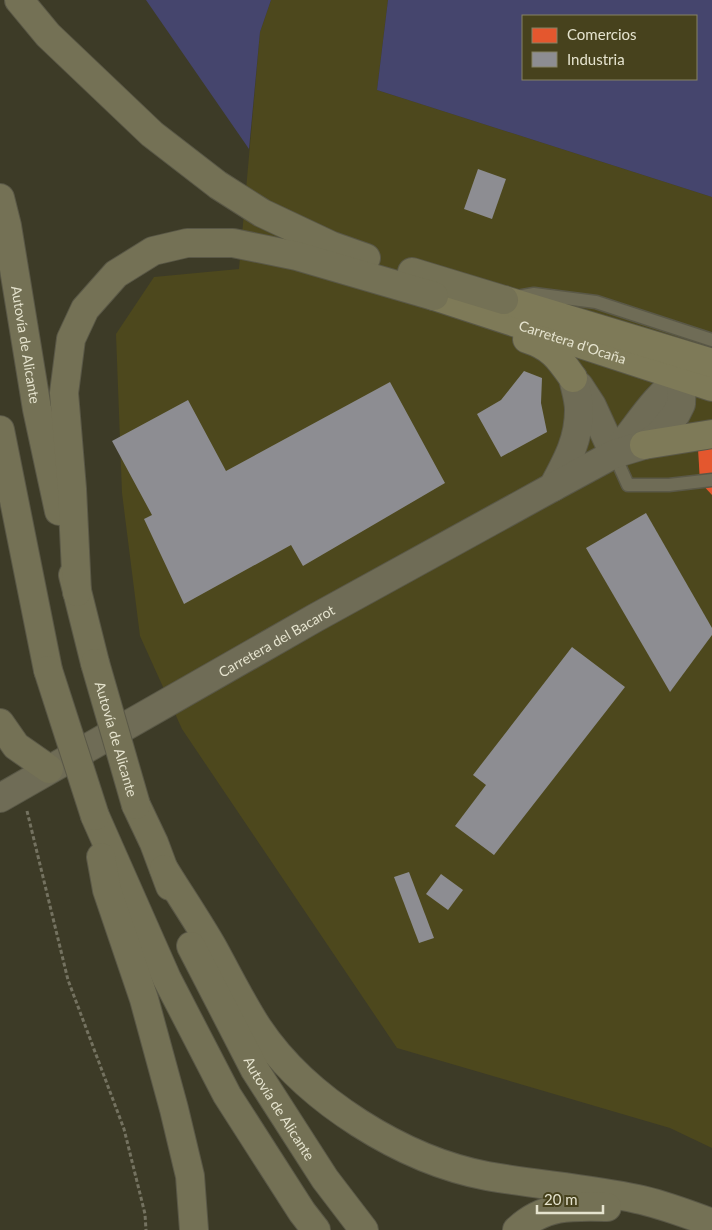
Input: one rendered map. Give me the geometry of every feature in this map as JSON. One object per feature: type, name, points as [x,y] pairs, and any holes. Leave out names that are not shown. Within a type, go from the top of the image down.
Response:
[{"type":"highway","points":[[19,0],[48,35],[152,134],[218,185],[262,213],[332,246],[363,258],[517,303]]},
{"type":"highway","name":"Autovía de Alicante","points":[[0,198],[7,226],[38,409],[77,592],[95,663],[136,805],[164,869],[192,948],[255,1070],[325,1179],[364,1230]]},
{"type":"highway","points":[[77,592],[72,489],[64,393],[71,339],[85,309],[116,274],[153,251],[186,243],[233,243],[298,256],[434,296]]},
{"type":"highway","points":[[0,430],[48,670],[95,816],[167,980],[227,1095],[302,1212],[316,1230]]},
{"type":"highway","points":[[0,723],[16,746],[50,769]]},
{"type":"highway","points":[[95,816],[107,890],[144,999],[190,1176],[194,1230]]},
{"type":"highway","points":[[164,869],[258,1028],[288,1066],[328,1101],[371,1130],[408,1151],[444,1165],[486,1176],[638,1199],[712,1223]]},
{"type":"highway","points":[[517,1230],[525,1223],[550,1209],[582,1206],[614,1207],[646,1214],[694,1230]]},
{"type":"main road","name":"Carretera d'Ocaña","points":[[434,296],[712,387]]},
{"type":"main road","points":[[434,296],[460,317],[549,348],[560,358],[574,378]]},
{"type":"main road","name":"Carretera d'Ocaña","points":[[517,303],[712,363]]},
{"type":"main road","points":[[517,303],[611,342],[671,363],[682,378],[702,372],[712,375]]},
{"type":"main road","points":[[644,445],[712,434]]},
{"type":"street","points":[[574,378],[592,406],[614,454]]},
{"type":"street","points":[[553,487],[574,445],[578,427],[579,408],[574,378]]},
{"type":"street","name":"Carretera del Bacarot","points":[[11,792],[315,618],[553,487],[614,454],[644,445],[658,436],[676,414],[681,404],[682,378]]},
{"type":"street","name":"Carretera del Bacarot","points":[[614,454],[654,402],[668,388],[682,378]]},
{"type":"lane","points":[[517,303],[534,294],[596,302],[712,340]]},
{"type":"lane","points":[[614,454],[628,485],[669,485],[712,480]]},
{"type":"path","points":[[11,792],[68,980],[124,1129],[145,1214],[146,1230]]},
{"type":"shaded area","points":[[146,0],[271,0],[260,32],[249,149]]},
{"type":"shaded area","points":[[271,0],[388,0],[377,90],[712,197],[712,1148],[670,1128],[397,1048],[182,729],[140,636],[122,493],[116,334],[154,277],[239,269],[260,32]]},
{"type":"shaded area","points":[[388,0],[712,0],[712,197],[377,90]]},
{"type":"building: Comercios","points":[[712,447],[712,495],[700,482],[698,449]]},
{"type":"building: Industria","points":[[478,169],[506,179],[492,219],[464,209]]},
{"type":"building: Industria","points":[[524,371],[542,378],[541,403],[547,432],[501,457],[477,414],[501,400]]},
{"type":"building: Industria","points":[[390,382],[445,483],[303,566],[291,545],[184,604],[144,519],[152,515],[112,441],[188,400],[226,471]]},
{"type":"building: Industria","points":[[646,513],[712,628],[712,635],[670,692],[586,548]]},
{"type":"building: Industria","points":[[572,647],[625,687],[494,855],[455,826],[486,785],[473,775]]},
{"type":"building: Industria","points":[[409,872],[434,938],[419,943],[394,877]]},
{"type":"building: Industria","points":[[441,874],[463,890],[448,910],[426,894]]}]
